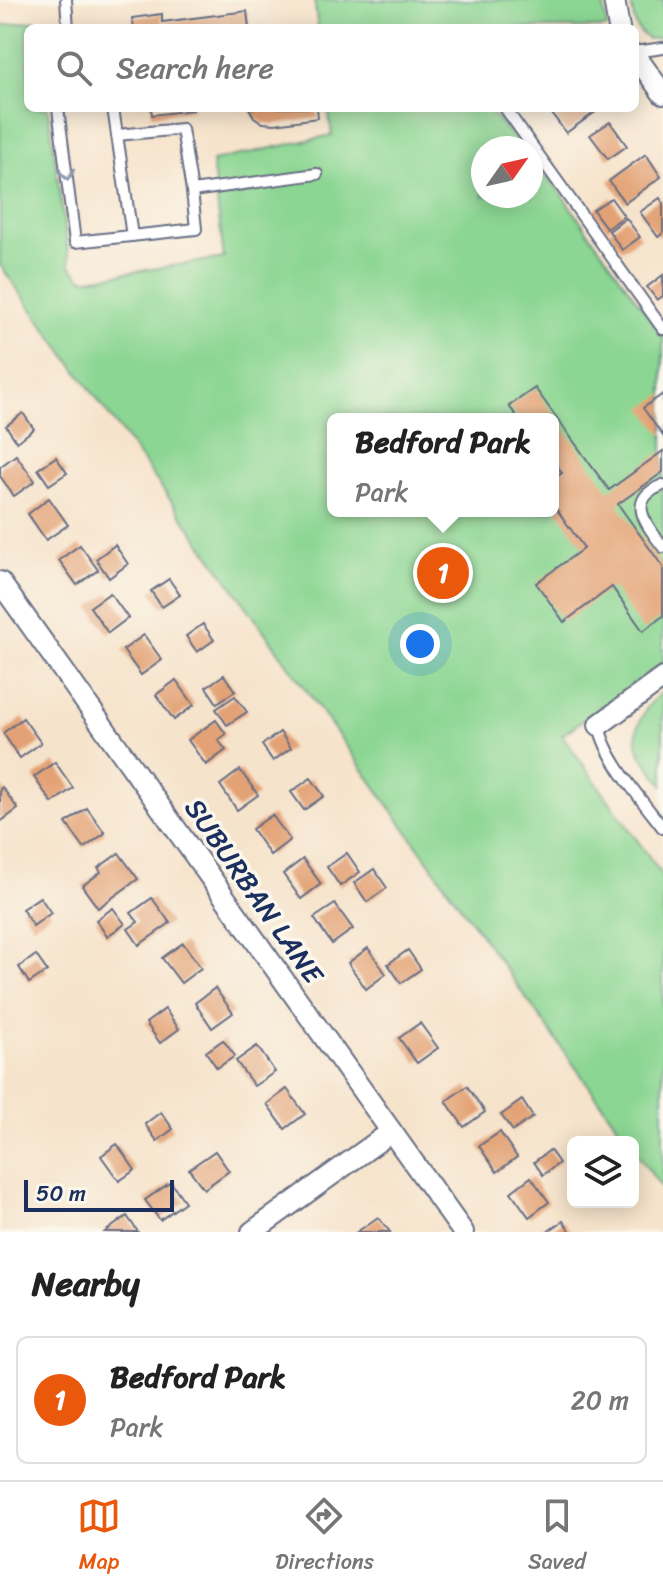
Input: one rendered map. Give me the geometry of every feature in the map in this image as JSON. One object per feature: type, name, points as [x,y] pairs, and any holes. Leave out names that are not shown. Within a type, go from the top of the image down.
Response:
[{"type":"street","points":[[614,0],[618,24]]},
{"type":"street","points":[[639,60],[663,94]]},
{"type":"street","name":"SUBURBAN LANE","points":[[0,582],[463,1232]]},
{"type":"street","points":[[599,725],[663,678]]},
{"type":"street","points":[[252,1232],[391,1132]]},
{"type":"lane","points":[[66,0],[68,24]]},
{"type":"lane","points":[[639,53],[663,48]]},
{"type":"lane","points":[[59,112],[75,242],[196,229],[182,129],[117,135]]},
{"type":"lane","points":[[114,112],[132,236]]},
{"type":"lane","points":[[508,112],[663,329]]},
{"type":"lane","points":[[192,191],[317,174]]},
{"type":"lane","points":[[663,485],[648,494],[641,510],[644,521],[663,547]]},
{"type":"lane","points":[[599,725],[613,760],[663,828]]},
{"type":"green space","points":[[314,0],[603,0],[606,24],[317,24]]},
{"type":"green space","points":[[631,0],[663,0],[663,38],[648,39],[635,22]]},
{"type":"green space","points":[[35,21],[35,24],[24,24],[24,112],[49,112],[70,266],[82,278],[224,258],[212,161],[332,135],[329,112],[491,112],[512,136],[471,136],[471,208],[543,208],[543,171],[663,337],[663,663],[562,735],[663,876],[663,1190],[639,1156],[639,1136],[625,1136],[0,265],[0,26]]},
{"type":"green space","points":[[663,692],[663,785],[638,747],[637,732],[642,716]]},
{"type":"building","points":[[247,11],[249,24],[133,24],[132,18],[162,14],[162,22]]},
{"type":"building","points":[[251,112],[317,112],[318,118],[275,124],[263,123]]},
{"type":"building","points":[[551,112],[595,112],[566,133]]},
{"type":"building","points":[[610,122],[627,146],[608,159],[590,135]]},
{"type":"building","points":[[646,154],[661,177],[625,203],[609,181]]},
{"type":"building","points":[[611,198],[624,216],[607,229],[593,210]]},
{"type":"building","points":[[660,198],[663,203],[663,233],[658,237],[640,212]]},
{"type":"building","points":[[626,218],[640,237],[622,250],[609,231]]},
{"type":"building","points":[[663,275],[663,296],[657,300],[647,287]]},
{"type":"building","points":[[535,388],[553,413],[514,413],[509,406]]},
{"type":"building","points":[[663,394],[663,436],[643,408]]},
{"type":"building","points":[[23,413],[34,429],[17,442],[6,426]]},
{"type":"building","points":[[559,421],[609,490],[663,451],[663,472],[618,504],[663,567],[663,616],[643,631],[612,587],[564,622],[536,583],[584,548],[559,513],[559,475],[562,473],[559,469]]},
{"type":"building","points":[[16,455],[35,481],[14,496],[0,476],[0,467]]},
{"type":"building","points":[[56,457],[67,473],[49,485],[38,469]]},
{"type":"building","points":[[49,498],[68,525],[46,540],[28,514]]},
{"type":"building","points":[[80,545],[98,570],[77,585],[59,560]]},
{"type":"building","points":[[115,545],[128,564],[109,578],[96,559]]},
{"type":"building","points":[[169,579],[180,595],[162,607],[151,591]]},
{"type":"building","points":[[110,593],[128,618],[108,633],[90,607]]},
{"type":"building","points":[[203,624],[214,640],[197,652],[186,636]]},
{"type":"building","points":[[144,635],[162,660],[141,675],[123,650]]},
{"type":"building","points":[[224,675],[235,691],[217,703],[206,687]]},
{"type":"building","points":[[176,680],[194,705],[174,720],[156,695]]},
{"type":"building","points":[[235,696],[247,712],[227,725],[216,709]]},
{"type":"building","points":[[23,718],[41,743],[20,758],[3,733]]},
{"type":"building","points":[[216,720],[226,734],[218,740],[226,750],[206,765],[188,740]]},
{"type":"building","points":[[280,732],[291,748],[273,761],[262,745]]},
{"type":"building","points":[[55,762],[73,788],[52,803],[34,777]]},
{"type":"building","points":[[240,770],[258,795],[237,810],[220,785]]},
{"type":"building","points":[[311,778],[324,796],[304,810],[291,792]]},
{"type":"building","points":[[2,787],[18,809],[0,822],[0,789]]},
{"type":"building","points":[[87,808],[105,833],[84,848],[66,823]]},
{"type":"building","points":[[272,815],[290,840],[270,855],[252,829]]},
{"type":"building","points":[[119,853],[138,879],[98,908],[82,886],[101,872],[98,868]]},
{"type":"building","points":[[347,853],[360,872],[340,886],[327,867]]},
{"type":"building","points":[[303,859],[321,884],[301,899],[283,874]]},
{"type":"building","points":[[374,869],[387,888],[367,902],[354,883]]},
{"type":"building","points":[[40,897],[51,913],[33,926],[22,909]]},
{"type":"building","points":[[152,898],[170,923],[139,945],[128,929],[138,922],[131,913]]},
{"type":"building","points":[[335,904],[353,929],[332,944],[314,918]]},
{"type":"building","points":[[113,908],[125,924],[107,936],[96,920]]},
{"type":"building","points":[[183,943],[201,968],[181,983],[162,958]]},
{"type":"building","points":[[368,948],[386,974],[366,989],[348,963]]},
{"type":"building","points":[[408,950],[421,969],[401,983],[388,964]]},
{"type":"building","points":[[36,955],[47,971],[29,983],[19,967]]},
{"type":"building","points":[[215,988],[233,1013],[212,1028],[195,1003]]},
{"type":"building","points":[[165,1009],[179,1029],[160,1043],[146,1023]]},
{"type":"building","points":[[420,1023],[438,1048],[417,1063],[399,1038]]},
{"type":"building","points":[[223,1040],[235,1056],[217,1068],[206,1052]]},
{"type":"building","points":[[257,1046],[275,1072],[254,1086],[236,1061]]},
{"type":"building","points":[[467,1086],[485,1112],[464,1127],[446,1101]]},
{"type":"building","points":[[287,1089],[305,1114],[285,1129],[267,1104]]},
{"type":"building","points":[[522,1100],[533,1117],[513,1131],[501,1115]]},
{"type":"building","points":[[161,1112],[173,1129],[157,1141],[145,1124]]},
{"type":"building","points":[[500,1132],[517,1157],[497,1172],[479,1146]]},
{"type":"building","points":[[117,1144],[135,1170],[119,1181],[101,1156]]},
{"type":"building","points":[[550,1150],[559,1163],[543,1175],[534,1162]]},
{"type":"building","points":[[215,1151],[229,1171],[204,1189],[189,1169]]},
{"type":"building","points":[[531,1177],[549,1202],[529,1217],[511,1192]]},
{"type":"building","points":[[171,1182],[185,1202],[160,1220],[145,1200]]},
{"type":"building","points":[[127,1216],[138,1232],[105,1232]]},
{"type":"building","points":[[378,1217],[390,1232],[357,1232]]},
{"type":"building","points":[[563,1221],[571,1232],[547,1232]]},
{"type":"place","name":"Bedford Park","points":[[443,573]]}]
